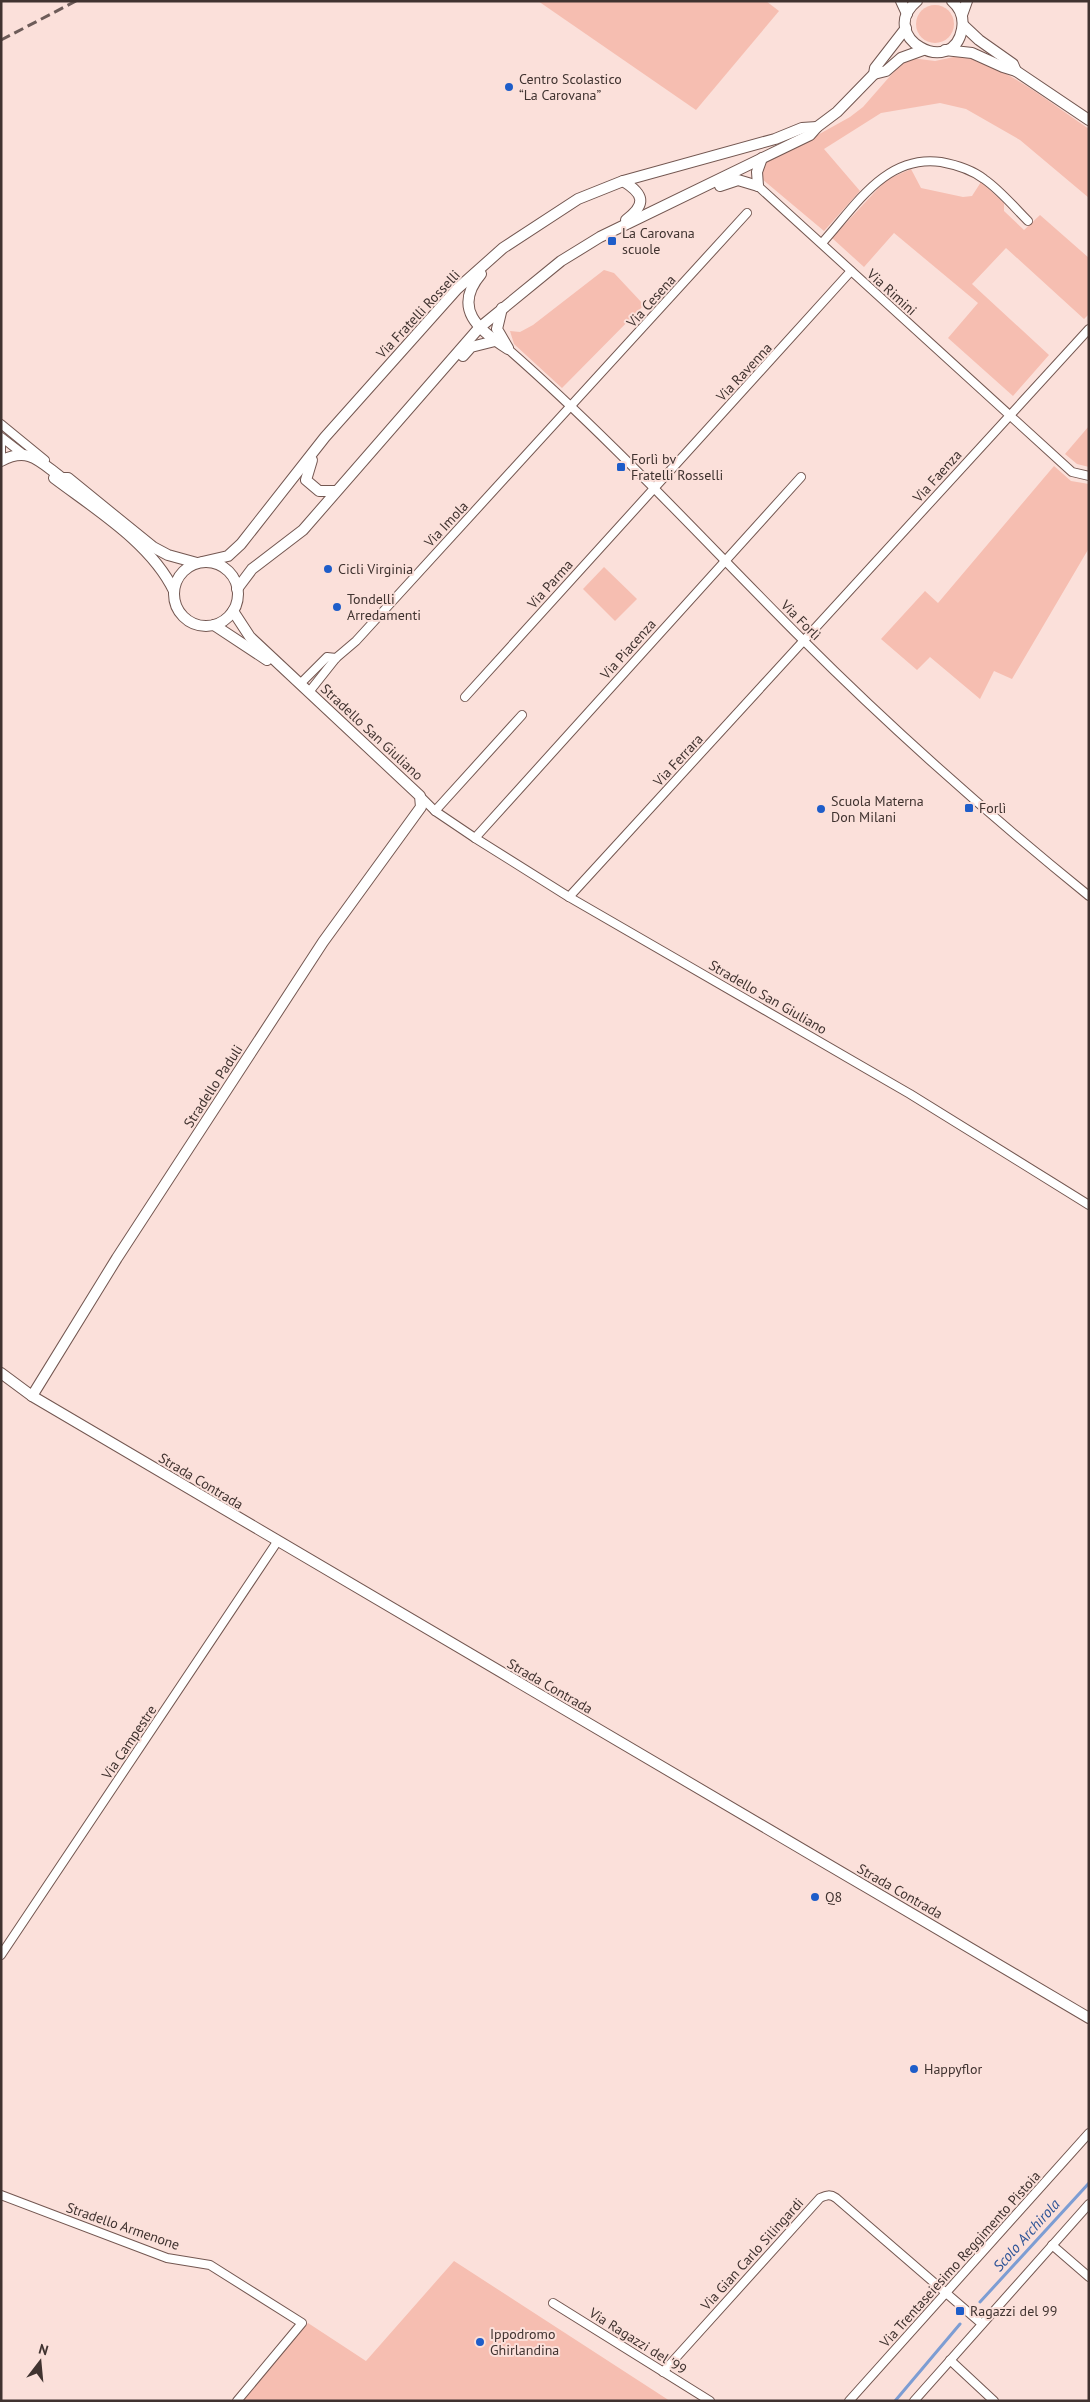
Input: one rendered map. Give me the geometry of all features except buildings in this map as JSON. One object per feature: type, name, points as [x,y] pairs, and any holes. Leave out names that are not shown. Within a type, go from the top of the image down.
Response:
[{"type":"street","points":[[901,1],[907,14],[906,28],[915,45],[930,52],[946,50],[972,53],[1016,71],[1089,120]]},
{"type":"street","points":[[907,14],[917,1]]},
{"type":"street","points":[[952,1],[962,20],[979,40],[1013,64],[1016,71]]},
{"type":"street","points":[[946,50],[958,40],[967,1]]},
{"type":"street","name":"Via Fratelli Rosselli","points":[[874,74],[875,68],[906,28]]},
{"type":"street","name":"Via Fratelli Rosselli","points":[[237,589],[252,569],[304,530],[335,491],[479,328],[502,307],[561,261],[611,232],[810,135],[817,127],[837,112],[874,74],[886,71],[901,58],[923,50]]},
{"type":"street","name":"Via Fratelli Rosselli","points":[[200,563],[228,556],[242,544],[325,438],[457,289],[503,248],[578,199],[623,181],[775,138],[802,128],[817,127]]},
{"type":"street","points":[[675,202],[679,206],[727,182],[738,180],[758,186],[757,172],[762,158]]},
{"type":"street","points":[[822,243],[875,184],[891,170],[905,164],[924,161],[947,163],[974,172],[985,179],[1028,221]]},
{"type":"street","name":"Via Fratelli Rosselli","points":[[611,232],[637,212],[640,203],[638,191],[623,181]]},
{"type":"street","name":"Via Rimini","points":[[758,186],[1072,472],[1089,476]]},
{"type":"street","name":"Via Cesena","points":[[572,405],[747,213]]},
{"type":"street","points":[[503,248],[474,282],[468,298],[469,312],[479,328],[508,349]]},
{"type":"street","name":"Via Ravenna","points":[[654,488],[851,271]]},
{"type":"street","points":[[502,307],[497,329],[508,349]]},
{"type":"street","name":"Via Faenza","points":[[804,641],[1089,329]]},
{"type":"street","points":[[423,392],[429,392],[471,347],[495,341]]},
{"type":"street","name":"Via Forlì","points":[[508,349],[572,405],[804,641],[975,802],[1089,896]]},
{"type":"street","name":"Via Imola","points":[[308,692],[336,658],[356,641],[572,405]]},
{"type":"street","points":[[1,424],[153,547],[168,555],[200,563],[217,564],[225,569],[234,579],[237,589],[233,611],[221,622],[214,625],[202,626],[187,620],[176,606],[174,591],[167,576],[120,529],[1,438]]},
{"type":"street","points":[[1,438],[1,460],[23,454],[30,455],[62,478],[68,478]]},
{"type":"street","name":"Via Fratelli Rosselli","points":[[325,438],[309,466],[306,480],[319,491],[335,491]]},
{"type":"street","name":"Via Piacenza","points":[[475,838],[801,477]]},
{"type":"street","name":"Via Parma","points":[[465,697],[654,488]]},
{"type":"street","points":[[174,591],[181,574],[200,563]]},
{"type":"street","name":"Stradello San Giuliano","points":[[233,611],[250,637],[435,811],[569,897],[910,1094],[1089,1205]]},
{"type":"street","name":"Stradello San Giuliano","points":[[214,625],[288,674]]},
{"type":"street","name":"Via Ferrara","points":[[569,897],[804,641]]},
{"type":"street","name":"Via Imola","points":[[300,684],[327,657],[336,658]]},
{"type":"street","points":[[435,811],[522,716]]},
{"type":"street","name":"Stradello Paduli","points":[[32,1396],[118,1258],[323,942],[417,815],[421,806],[420,796]]},
{"type":"street","name":"Strada Contrada","points":[[1,1373],[32,1396],[277,1542],[1089,2018]]},
{"type":"street","name":"Via Campestre","points":[[1,1955],[277,1542]]},
{"type":"street","name":"Via Trentaseiesimo Reggimento Pistoia","points":[[849,2401],[1089,2133]]},
{"type":"street","name":"Stradello Armenone","points":[[1,2195],[167,2258],[210,2265],[302,2323],[237,2401]]},
{"type":"street","name":"Via Gian Carlo Silingardi","points":[[663,2372],[820,2198],[826,2195],[836,2198],[982,2324]]},
{"type":"street","points":[[914,2401],[1089,2204]]},
{"type":"street","points":[[1052,2245],[1089,2277]]},
{"type":"street","name":"Via Ragazzi del '99","points":[[553,2303],[710,2401]]},
{"type":"street","points":[[950,2360],[994,2401]]},
{"type":"shaded area","points":[[538,1],[766,1],[779,11],[696,110]]},
{"type":"shaded area","points":[[935,5],[949,10],[954,24],[949,38],[935,43],[921,38],[916,24],[921,10]]},
{"type":"shaded area","points":[[963,55],[1013,77],[1089,129],[1089,198],[1020,140],[966,109],[940,103],[881,113],[824,149],[860,191],[824,231],[762,179],[760,173],[763,165],[768,160],[850,117],[863,107],[898,67],[911,58],[935,61]]},
{"type":"shaded area","points":[[911,169],[921,188],[963,197],[972,196],[981,182],[1004,203],[1004,211],[1024,230],[1040,215],[1089,258],[1089,314],[1084,319],[1006,248],[972,284],[1049,355],[1013,396],[948,338],[978,303],[894,233],[864,267],[832,238],[886,180]]},
{"type":"shaded area","points":[[604,270],[614,273],[644,305],[562,388],[514,344],[510,331],[520,332],[533,325]]},
{"type":"shaded area","points":[[1089,426],[1089,467],[1077,464],[1065,454]]},
{"type":"shaded area","points":[[1054,466],[1071,481],[1089,484],[1089,548],[1012,679],[994,671],[980,699],[930,657],[917,670],[881,639],[925,591],[938,603]]},
{"type":"shaded area","points":[[604,567],[637,599],[615,621],[583,589]]},
{"type":"shaded area","name":"Ippodromo Ghirlandina","points":[[454,2261],[670,2401],[243,2401],[308,2323],[366,2361]]},
{"type":"waterway","name":"Scolo Archirola","points":[[980,2302],[1089,2183]]},
{"type":"waterway","name":"Scolo Archirola","points":[[895,2401],[960,2324]]},
{"type":"railway","points":[[1,40],[76,1]]},
{"type":"place","name":"Centro Scolastico “La Carovana”","points":[[509,87]]},
{"type":"place","name":"La Carovana scuole","points":[[612,241]]},
{"type":"place","name":"Forlì bv Fratelli Rosselli","points":[[621,467]]},
{"type":"place","name":"Cicli Virginia","points":[[328,569]]},
{"type":"place","name":"Tondelli Arredamenti","points":[[337,607]]},
{"type":"place","name":"Forlì","points":[[969,808]]},
{"type":"place","name":"Scuola Materna Don Milani","points":[[821,809]]},
{"type":"place","name":"Q8","points":[[815,1897]]},
{"type":"place","name":"Happyflor","points":[[914,2069]]},
{"type":"place","name":"Ragazzi del 99","points":[[960,2311]]},
{"type":"place","name":"Ippodromo Ghirlandina","points":[[480,2342]]}]
